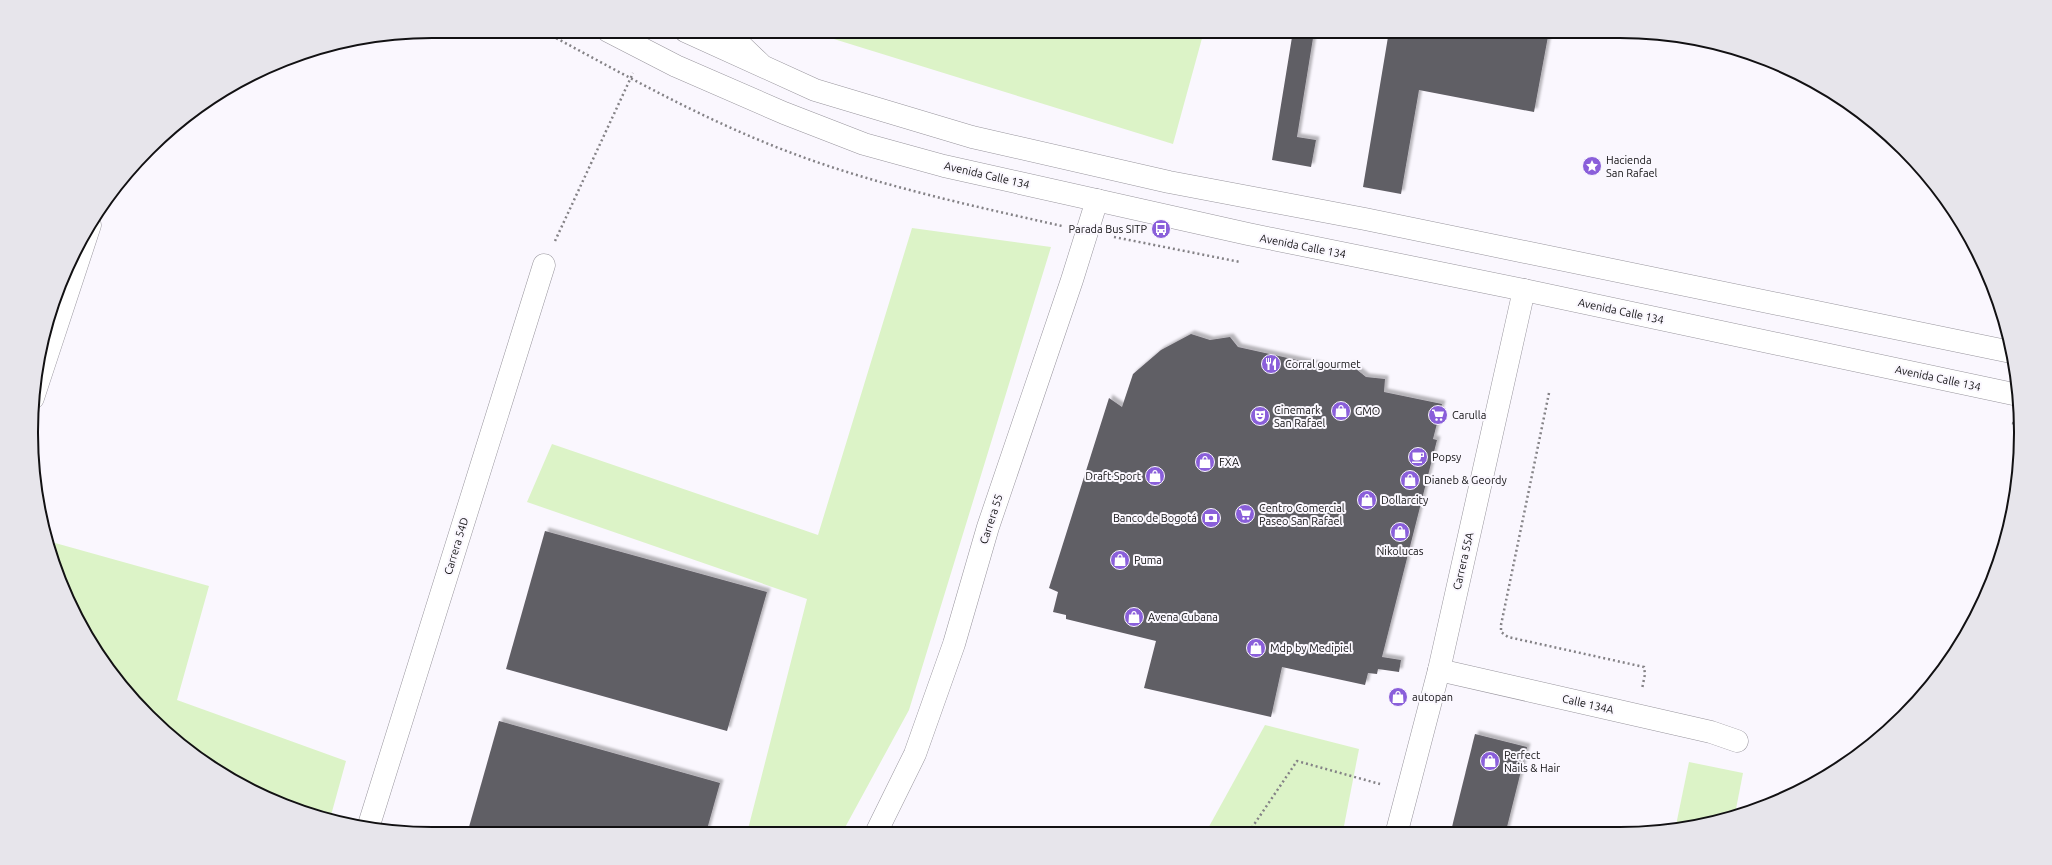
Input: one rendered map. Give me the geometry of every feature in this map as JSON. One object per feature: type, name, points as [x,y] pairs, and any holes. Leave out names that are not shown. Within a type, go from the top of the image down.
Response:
[{"type":"main road","name":"Avenida Calle 134","points":[[621,38],[730,91],[864,144],[944,166],[1248,234],[1524,290],[2012,394]]},
{"type":"main road","points":[[700,38],[815,90],[972,137],[1169,182],[1365,219],[2005,351]]},
{"type":"main road","name":"Carrera 55","points":[[879,827],[915,754],[954,644],[988,527],[1070,288],[1097,200]]},
{"type":"main road","points":[[45,362],[79,257]]},
{"type":"main road","name":"Carrera 54D","points":[[370,822],[544,265]]},
{"type":"main road","name":"Carrera 55A","points":[[1398,827],[1439,670],[1524,290]]},
{"type":"main road","name":"Calle 134A","points":[[1439,670],[1711,732],[1737,741]]},
{"type":"lane","points":[[738,38],[771,71]]},
{"type":"path","points":[[544,265],[644,50]]},
{"type":"path","points":[[1549,393],[1501,625],[1501,632],[1508,637],[1644,667],[1645,674],[1637,715]]},
{"type":"path","points":[[1252,827],[1297,761],[1380,784]]},
{"type":"green space","points":[[831,38],[1202,38],[1173,144]]},
{"type":"green space","points":[[912,228],[1051,247],[909,710],[845,827],[749,827],[807,599],[527,502],[552,444],[818,535]]},
{"type":"green space","points":[[54,543],[209,586],[177,700],[346,761],[331,814],[282,797],[235,774],[213,761],[172,729],[136,693],[104,652],[79,607],[68,583]]},
{"type":"green space","points":[[1265,725],[1359,749],[1344,827],[1209,827]]},
{"type":"green space","points":[[1689,762],[1743,773],[1736,809],[1722,814],[1676,823]]},
{"type":"building","points":[[1292,38],[1313,38],[1297,137],[1316,140],[1311,167],[1272,160]]},
{"type":"building","points":[[1388,38],[1548,38],[1534,112],[1419,90],[1401,194],[1363,187]]},
{"type":"building","name":"Centro Comercial Paseo San Rafael","points":[[1191,334],[1210,340],[1230,337],[1238,347],[1337,369],[1351,365],[1366,377],[1385,379],[1384,392],[1442,404],[1433,439],[1437,440],[1382,657],[1401,660],[1399,672],[1378,669],[1377,674],[1368,673],[1365,685],[1282,667],[1271,717],[1144,688],[1156,641],[1066,619],[1066,615],[1053,612],[1058,592],[1049,588],[1109,398],[1122,407],[1133,374],[1161,350]]},
{"type":"building","points":[[545,531],[767,592],[727,731],[506,669]]},
{"type":"building","points":[[499,721],[720,783],[708,827],[469,827]]},
{"type":"building","points":[[1475,734],[1527,747],[1507,827],[1452,827]]},
{"type":"place","name":"Hacienda San Rafael","points":[[1592,166]]},
{"type":"place","name":"Parada Bus SITP","points":[[1161,229]]},
{"type":"place","name":"Corral gourmet","points":[[1271,364]]},
{"type":"place","name":"GMO","points":[[1341,411]]},
{"type":"place","name":"Carulla","points":[[1438,415]]},
{"type":"place","name":"Cinemark San Rafael","points":[[1260,416]]},
{"type":"place","name":"Popsy","points":[[1418,457]]},
{"type":"place","name":"FXA","points":[[1205,462]]},
{"type":"place","name":"Draft Sport","points":[[1155,476]]},
{"type":"place","name":"Dianeb & Geordy","points":[[1410,480]]},
{"type":"place","name":"Dollarcity","points":[[1367,500]]},
{"type":"place","name":"Centro Comercial Paseo San Rafael","points":[[1245,514]]},
{"type":"place","name":"Banco de Bogotá","points":[[1211,518]]},
{"type":"place","name":"Nikolucas","points":[[1400,532]]},
{"type":"place","name":"Puma","points":[[1120,560]]},
{"type":"place","name":"Avena Cubana","points":[[1134,617]]},
{"type":"place","name":"Mdp by Medipiel","points":[[1256,648]]},
{"type":"place","name":"autopan","points":[[1398,697]]},
{"type":"place","name":"Perfect Nails & Hair","points":[[1490,761]]}]
